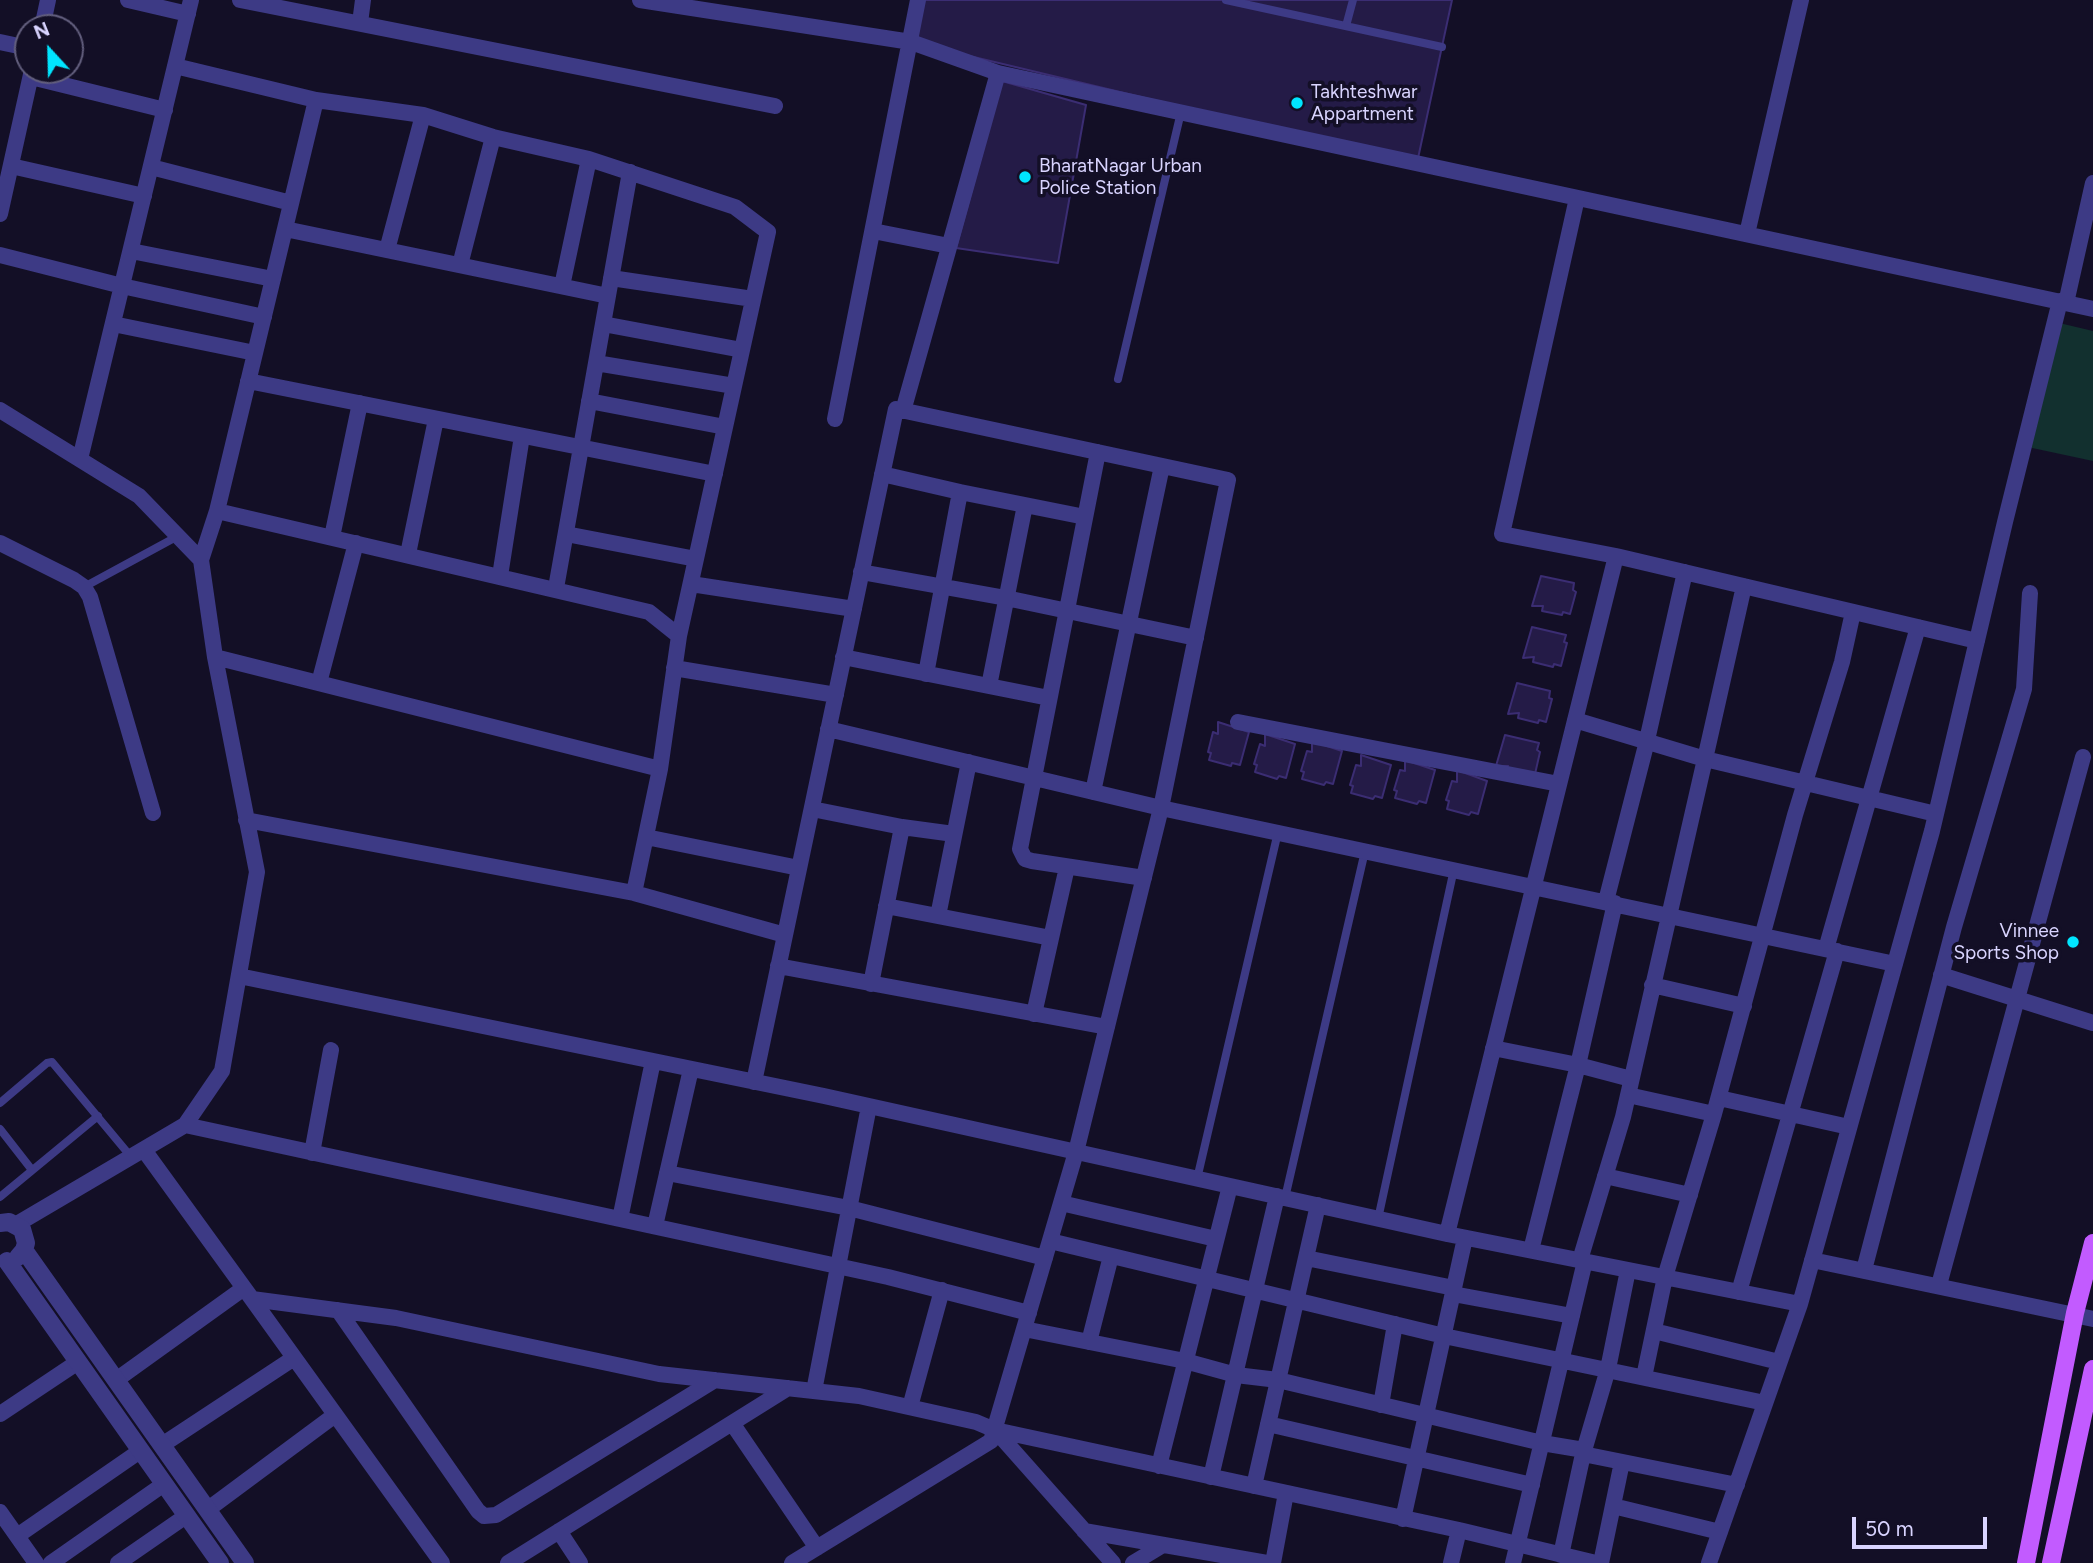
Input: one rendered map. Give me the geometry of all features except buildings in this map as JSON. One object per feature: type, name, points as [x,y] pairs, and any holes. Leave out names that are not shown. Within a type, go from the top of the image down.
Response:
[{"type":"main road","points":[[2026,1563],[2075,1313],[2093,1243]]},
{"type":"main road","points":[[2051,1563],[2093,1369]]},
{"type":"street","points":[[80,459],[190,7],[128,0]]},
{"type":"street","points":[[240,0],[775,106]]},
{"type":"street","points":[[360,23],[363,0]]},
{"type":"street","points":[[640,0],[911,42],[998,72],[2093,309]]},
{"type":"street","points":[[835,419],[918,0]]},
{"type":"street","points":[[1747,234],[1801,0]]},
{"type":"street","points":[[175,66],[316,100],[423,115],[494,138],[589,159],[735,207],[768,232],[679,636],[660,769],[634,893]]},
{"type":"street","points":[[903,411],[998,72]]},
{"type":"street","points":[[0,214],[30,84]]},
{"type":"street","points":[[72,84],[165,110]]},
{"type":"street","points":[[220,1563],[3,1261],[20,1256],[24,1250],[26,1236],[6,1220],[138,1154],[185,1125],[222,1071],[257,872],[215,657],[201,559],[217,511],[316,100]]},
{"type":"street","points":[[387,250],[423,115]]},
{"type":"street","points":[[460,265],[494,138]]},
{"type":"street","points":[[562,286],[589,159]]},
{"type":"street","points":[[11,166],[144,196]]},
{"type":"street","points":[[151,167],[291,203]]},
{"type":"street","points":[[556,588],[630,172]]},
{"type":"street","points":[[1709,1563],[1800,1304],[1895,964],[1936,814],[2004,522],[2093,183]]},
{"type":"street","points":[[1577,198],[1502,534],[1616,556],[1977,641]]},
{"type":"street","points":[[285,229],[608,296]]},
{"type":"street","points":[[873,231],[949,246]]},
{"type":"street","points":[[131,251],[273,279]]},
{"type":"street","points":[[0,255],[122,286],[264,317]]},
{"type":"street","points":[[611,278],[753,299]]},
{"type":"street","points":[[113,324],[255,353]]},
{"type":"street","points":[[603,324],[742,350]]},
{"type":"street","points":[[596,363],[734,386]]},
{"type":"street","points":[[248,381],[715,474]]},
{"type":"street","points":[[589,401],[725,427]]},
{"type":"street","points":[[332,537],[360,403]]},
{"type":"street","points":[[754,1082],[896,409],[1228,480],[1161,808],[1144,878],[1076,1152],[992,1441],[792,1563]]},
{"type":"street","points":[[0,410],[139,496],[201,559]]},
{"type":"street","points":[[408,554],[436,419]]},
{"type":"street","points":[[500,576],[522,436]]},
{"type":"street","points":[[1098,452],[1020,849],[1025,859],[1032,861],[1144,878]]},
{"type":"street","points":[[1093,792],[1162,466]]},
{"type":"street","points":[[882,474],[1085,517]]},
{"type":"street","points":[[926,674],[960,492]]},
{"type":"street","points":[[989,686],[1025,505]]},
{"type":"street","points":[[217,511],[556,588],[649,612],[679,636]]},
{"type":"street","points":[[566,534],[696,559]]},
{"type":"street","points":[[0,543],[74,580],[84,587],[90,597],[153,813]]},
{"type":"street","points":[[319,683],[356,543]]},
{"type":"street","points":[[1447,1234],[1616,556]]},
{"type":"street","points":[[861,572],[1006,598],[1196,638]]},
{"type":"street","points":[[1531,1251],[1578,1065],[1610,902],[1685,572]]},
{"type":"street","points":[[691,584],[854,609]]},
{"type":"street","points":[[1513,1563],[1583,1261],[1629,1087],[1744,586]]},
{"type":"street","points":[[1864,1270],[1941,975],[2024,689],[2030,593]]},
{"type":"street","points":[[1644,1377],[1665,1277],[1719,1098],[1805,783],[1842,662],[1853,612]]},
{"type":"street","points":[[1740,1292],[1792,1114],[1831,950],[1918,627]]},
{"type":"street","points":[[215,657],[660,769]]},
{"type":"street","points":[[844,657],[1049,698]]},
{"type":"street","points":[[674,667],[835,695]]},
{"type":"street","points":[[1575,720],[1705,759],[1936,814]]},
{"type":"street","points":[[1238,722],[1559,784]]},
{"type":"street","points":[[828,729],[1161,808],[1895,964]]},
{"type":"street","points":[[1939,1285],[2083,757]]},
{"type":"street","points":[[938,916],[969,762]]},
{"type":"street","points":[[811,810],[954,834]]},
{"type":"street","points":[[246,820],[634,893],[785,935]]},
{"type":"street","points":[[871,984],[902,827]]},
{"type":"street","points":[[646,837],[799,868]]},
{"type":"street","points":[[1034,1014],[1067,867]]},
{"type":"street","points":[[886,906],[1051,939]]},
{"type":"street","points":[[778,966],[1107,1027]]},
{"type":"street","points":[[1941,975],[2093,1023]]},
{"type":"street","points":[[239,976],[869,1106],[1465,1238],[1800,1304]]},
{"type":"street","points":[[1652,985],[1744,1006]]},
{"type":"street","points":[[1493,1048],[1578,1065],[1629,1087],[1714,1114]]},
{"type":"street","points":[[312,1153],[331,1051]]},
{"type":"street","points":[[620,1219],[653,1061]]},
{"type":"street","points":[[655,1226],[691,1069]]},
{"type":"street","points":[[1719,1098],[1849,1128]]},
{"type":"street","points":[[814,1391],[869,1106]]},
{"type":"street","points":[[185,1125],[838,1266],[1029,1313]]},
{"type":"street","points":[[138,1154],[248,1294],[442,1563]]},
{"type":"street","points":[[667,1173],[849,1208],[1045,1258]]},
{"type":"street","points":[[1605,1176],[1690,1195]]},
{"type":"street","points":[[1159,1465],[1230,1186]]},
{"type":"street","points":[[1211,1477],[1255,1290],[1281,1197]]},
{"type":"street","points":[[1061,1203],[1216,1239]]},
{"type":"street","points":[[1254,1486],[1318,1205]]},
{"type":"street","points":[[1403,1519],[1465,1238]]},
{"type":"street","points":[[1050,1241],[1444,1336],[1765,1403]]},
{"type":"street","points":[[24,1250],[245,1563]]},
{"type":"street","points":[[1089,1342],[1111,1256]]},
{"type":"street","points":[[1306,1258],[1572,1316]]},
{"type":"street","points":[[1812,1260],[2075,1313],[2093,1319]]},
{"type":"street","points":[[1561,1555],[1584,1452],[1608,1369],[1628,1270]]},
{"type":"street","points":[[910,1407],[942,1290]]},
{"type":"street","points":[[116,1380],[248,1294],[396,1318],[659,1374],[859,1396],[976,1422],[995,1430],[1459,1530],[1598,1563],[1622,1462]]},
{"type":"street","points":[[338,1310],[484,1516],[496,1515],[715,1380]]},
{"type":"street","points":[[1381,1405],[1395,1324]]},
{"type":"street","points":[[1024,1329],[1185,1361],[1236,1375],[1278,1380],[1622,1462],[1737,1485]]},
{"type":"street","points":[[1654,1331],[1779,1362]]},
{"type":"street","points":[[162,1445],[294,1358]]},
{"type":"street","points":[[0,1414],[78,1362]]},
{"type":"street","points":[[508,1563],[788,1388]]},
{"type":"street","points":[[207,1510],[335,1415]]},
{"type":"street","points":[[732,1423],[817,1548]]},
{"type":"street","points":[[1268,1424],[1532,1485]]},
{"type":"street","points":[[995,1430],[1112,1563]]},
{"type":"street","points":[[17,1536],[140,1451]]},
{"type":"street","points":[[51,1563],[164,1484]]},
{"type":"street","points":[[1273,1563],[1286,1493]]},
{"type":"street","points":[[1613,1506],[1720,1532]]},
{"type":"street","points":[[0,1511],[36,1563]]},
{"type":"street","points":[[118,1563],[186,1516]]},
{"type":"street","points":[[1451,1563],[1459,1530]]},
{"type":"street","points":[[559,1531],[580,1563]]},
{"type":"street","points":[[1084,1531],[1163,1545],[1208,1558],[1267,1563]]},
{"type":"street","points":[[1133,1563],[1163,1545]]},
{"type":"lane","points":[[1226,0],[1246,2],[1442,47]]},
{"type":"lane","points":[[1346,26],[1353,0]]},
{"type":"lane","points":[[1118,379],[1181,112]]},
{"type":"lane","points":[[84,587],[178,536]]},
{"type":"lane","points":[[1197,1179],[1278,832]]},
{"type":"lane","points":[[1281,1197],[1365,850]]},
{"type":"lane","points":[[1378,1219],[1454,869]]},
{"type":"lane","points":[[0,1103],[47,1063],[52,1062],[98,1116],[138,1154]]},
{"type":"lane","points":[[0,1197],[98,1116]]},
{"type":"lane","points":[[0,1129],[32,1170]]},
{"type":"green space","points":[[2055,322],[2093,331],[2093,461],[2023,446]]},
{"type":"place","name":"Takhteshwar Appartment","points":[[1297,103]]},
{"type":"place","name":"BharatNagar Urban Police Station","points":[[1025,177]]},
{"type":"place","name":"Vinnee Sports Shop","points":[[2073,942]]}]
